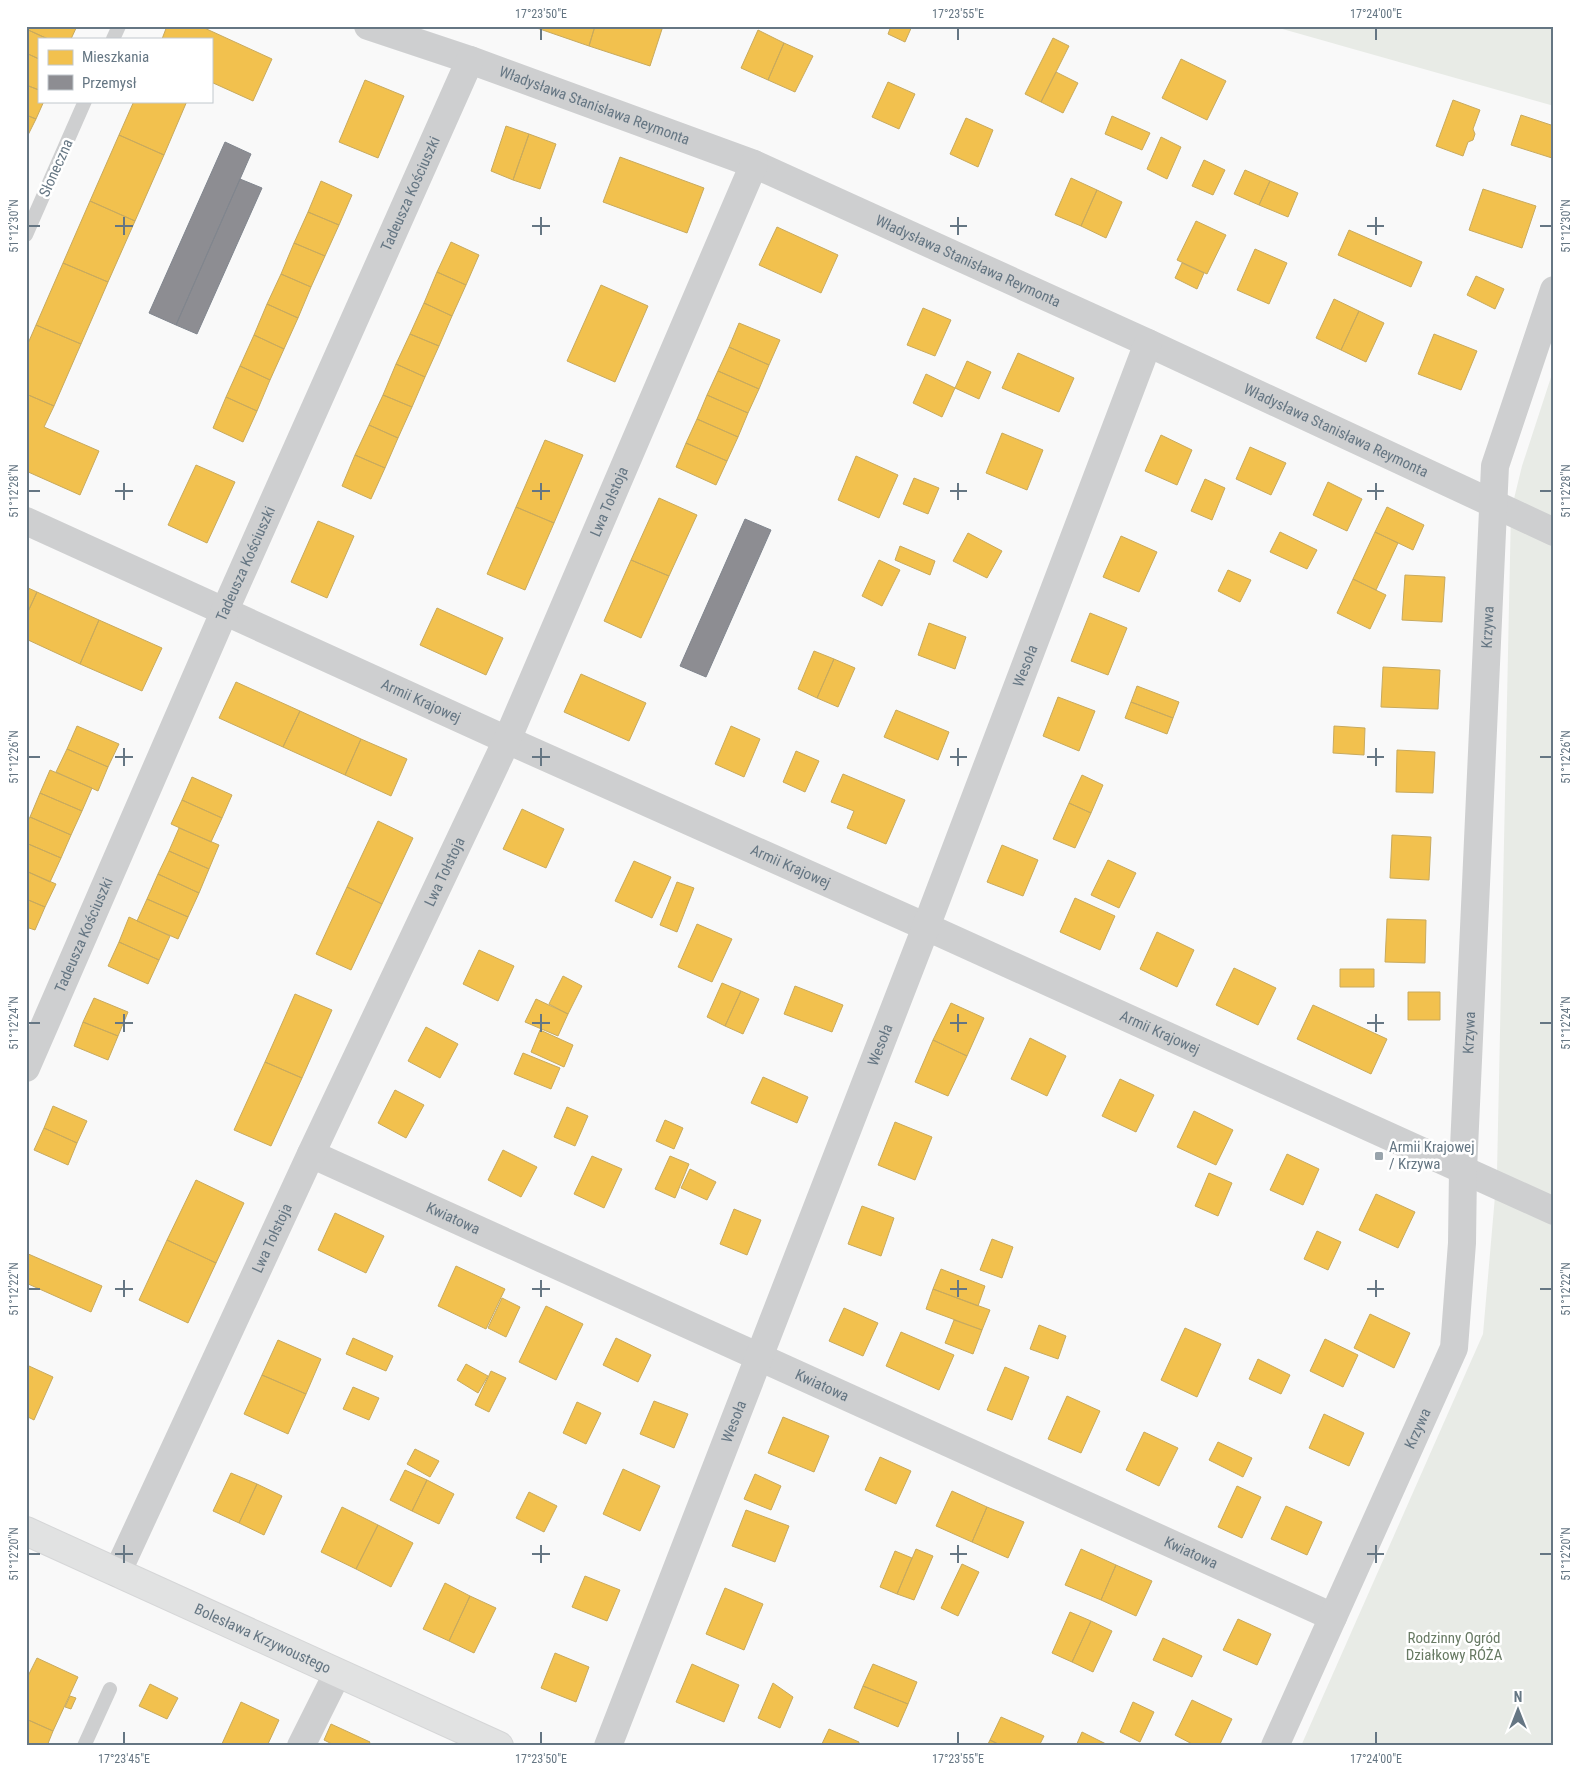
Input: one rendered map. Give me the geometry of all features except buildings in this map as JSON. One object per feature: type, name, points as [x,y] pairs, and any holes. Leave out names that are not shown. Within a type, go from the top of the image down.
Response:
[{"type":"street","name":"Władysława Stanisława Reymonta","points":[[368,26],[470,60],[754,164],[1148,343],[1554,532]]},
{"type":"street","name":"Tadeusza Kościuszki","points":[[26,1068],[225,610],[470,60]]},
{"type":"street","name":"Lwa Tołstoja","points":[[117,1573],[311,1154],[507,740],[754,164]]},
{"type":"street","name":"Krzywa","points":[[1274,1746],[1454,1348],[1462,1243],[1463,1170],[1495,466],[1554,290]]},
{"type":"street","name":"Wesoła","points":[[608,1746],[926,926],[1148,343]]},
{"type":"street","name":"Armii Krajowej","points":[[26,521],[507,740],[926,926],[1554,1210]]},
{"type":"street","name":"Kwiatowa","points":[[311,1154],[1333,1617]]},
{"type":"street","name":"Bolesława Krzywoustego","points":[[26,1531],[499,1746]]},
{"type":"street","points":[[301,1746],[337,1674]]},
{"type":"lane","points":[[113,38],[119,26]]},
{"type":"lane","name":"Słoneczna","points":[[26,235],[85,102]]},
{"type":"lane","points":[[84,1746],[110,1689]]},
{"type":"green space","points":[[1272,26],[1554,26],[1554,106]]},
{"type":"green space","name":"Rodzinny Ogród Działkowy RÓŻA","points":[[1554,368],[1554,1746],[1301,1746],[1483,1334],[1497,1173],[1511,511],[1522,466]]},
{"type":"place","name":"Armii Krajowej / Krzywa","points":[[1379,1156]]}]
